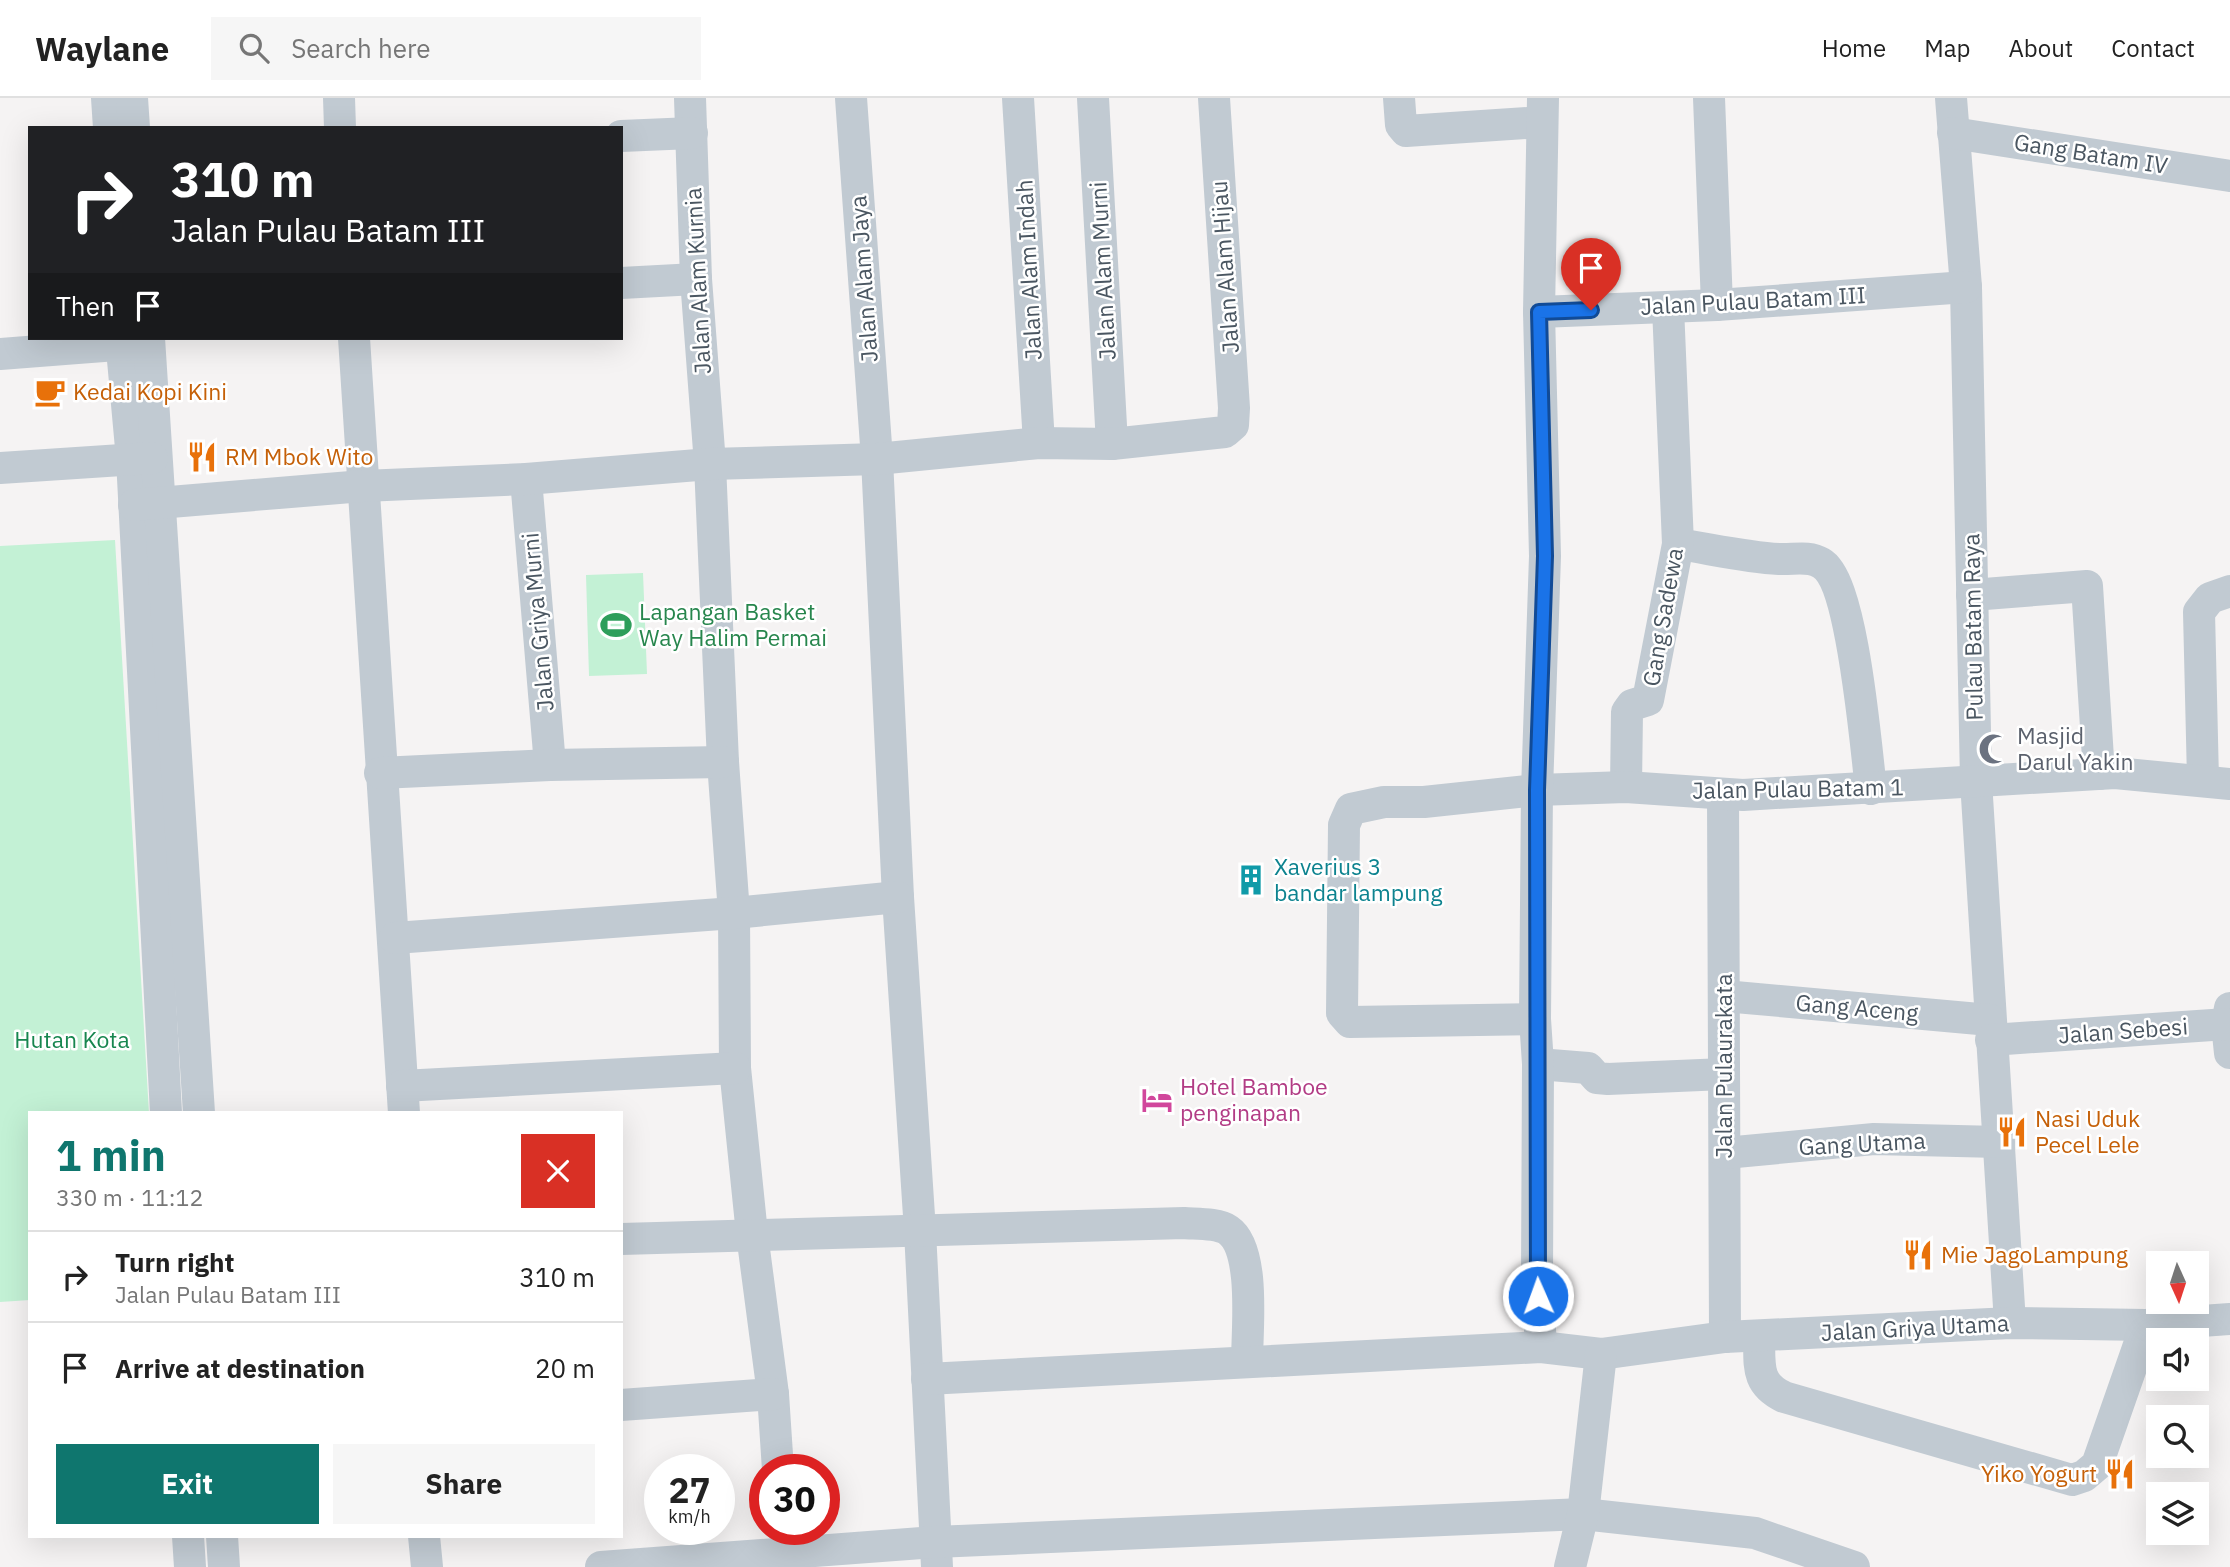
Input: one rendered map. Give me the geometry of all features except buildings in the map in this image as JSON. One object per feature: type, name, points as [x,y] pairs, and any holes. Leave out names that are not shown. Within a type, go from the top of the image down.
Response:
[{"type":"street","points":[[107,98],[109,126]]},
{"type":"street","points":[[132,98],[134,126]]},
{"type":"street","points":[[339,98],[340,126]]},
{"type":"street","name":"Jalan Alam Kurnia","points":[[690,98],[696,279],[710,464],[723,762],[734,913],[736,1068],[752,1234],[773,1394],[777,1454]]},
{"type":"street","name":"Jalan Alam Jaya","points":[[851,98],[877,459],[898,897],[920,1231],[936,1554]]},
{"type":"street","name":"Jalan Alam Indah","points":[[1018,98],[1039,443]]},
{"type":"street","name":"Jalan Alam Murni","points":[[1093,98],[1112,444]]},
{"type":"street","name":"Jalan Alam Hijau","points":[[1112,444],[1225,432],[1233,425],[1214,98]]},
{"type":"street","points":[[1399,98],[1401,125],[1406,131],[1543,110],[1539,312],[1545,556],[1537,790],[1535,1018],[1538,1064],[1537,1276],[1541,1347]]},
{"type":"street","points":[[1709,98],[1717,305]]},
{"type":"street","name":"Pulau Batam Raya","points":[[1951,98],[1966,287],[1976,781],[2010,1323]]},
{"type":"street","points":[[623,136],[692,133]]},
{"type":"street","name":"Gang Batam IV","points":[[1953,133],[2230,176]]},
{"type":"street","points":[[623,283],[696,279]]},
{"type":"street","name":"Jalan Pulau Batam III","points":[[1539,312],[1717,305],[1966,287]]},
{"type":"street","name":"Gang Sadewa","points":[[1626,787],[1627,712],[1632,705],[1648,700],[1678,544],[1668,307]]},
{"type":"street","points":[[354,340],[380,773],[395,938],[403,1100],[736,1068]]},
{"type":"street","points":[[0,354],[135,341],[147,504],[166,1111]]},
{"type":"street","points":[[147,504],[363,486],[526,479],[710,464],[877,459],[1039,443],[1112,444]]},
{"type":"street","points":[[0,468],[145,458]]},
{"type":"street","name":"Jalan Griya Murni","points":[[526,479],[550,765]]},
{"type":"street","points":[[147,504],[199,1111]]},
{"type":"street","points":[[1678,544],[1778,559],[1809,558],[1823,564],[1835,579],[1845,612],[1863,712],[1871,789]]},
{"type":"street","points":[[1972,595],[2087,586],[2099,774]]},
{"type":"street","points":[[2217,782],[2199,612],[2210,598],[2230,590]]},
{"type":"street","points":[[380,773],[550,765],[723,762]]},
{"type":"street","name":"Jalan Pulau Batam 1","points":[[1535,1018],[1381,1023],[1350,1022],[1342,1013],[1344,825],[1351,809],[1384,802],[1424,802],[1537,790],[1626,787],[1723,795],[1871,789],[2099,774],[2217,782]]},
{"type":"street","name":"Jalan Pulaurakata","points":[[1723,795],[1725,1337]]},
{"type":"street","points":[[395,938],[734,913],[898,897]]},
{"type":"street","name":"Gang Aceng","points":[[1724,996],[1990,1030]]},
{"type":"street","name":"Jalan Sebesi","points":[[1990,1030],[2229,1028]]},
{"type":"street","points":[[1538,1064],[1588,1068],[1597,1078],[1608,1079],[1724,1074]]},
{"type":"street","name":"Gang Utama","points":[[1725,1153],[1874,1139],[1999,1142]]},
{"type":"street","points":[[623,1239],[1184,1223],[1226,1228],[1241,1243],[1246,1270],[1247,1362]]},
{"type":"street","name":"Jalan Griya Utama","points":[[927,1379],[1541,1347],[1601,1354],[1725,1337],[2010,1323],[2223,1323]]},
{"type":"street","points":[[1759,1336],[1763,1382],[1768,1390],[1784,1397],[2072,1480],[2084,1476],[2097,1465],[2146,1325]]},
{"type":"street","points":[[1570,1567],[1583,1514],[1601,1354]]},
{"type":"street","points":[[623,1405],[773,1394]]},
{"type":"street","points":[[829,1545],[936,1554],[1583,1514],[1755,1533],[1854,1567]]},
{"type":"street","points":[[188,1538],[190,1567]]},
{"type":"street","points":[[222,1538],[224,1567]]},
{"type":"street","points":[[424,1538],[427,1567]]},
{"type":"street","points":[[601,1567],[754,1545]]},
{"type":"green space","name":"Hutan Kota","points":[[115,540],[149,1111],[28,1111],[28,1300],[0,1302],[0,546]]},
{"type":"green space","name":"Lapangan Basket Way Halim Permai","points":[[643,573],[647,674],[589,676],[586,575]]},
{"type":"place","name":"Kedai Kopi Kini","points":[[50,392]]},
{"type":"place","name":"RM Mbok Wito","points":[[202,457]]},
{"type":"place","name":"Lapangan Basket Way Halim Permai","points":[[616,625]]},
{"type":"place","name":"Masjid Darul Yakin","points":[[1994,749]]},
{"type":"place","name":"Xaverius 3 bandar lampung","points":[[1251,880]]},
{"type":"place","name":"Hotel Bamboe penginapan","points":[[1157,1100]]},
{"type":"place","name":"Nasi Uduk Pecel Lele","points":[[2012,1132]]},
{"type":"place","name":"Mie JagoLampung","points":[[1918,1255]]},
{"type":"place","name":"Yiko Yogurt","points":[[2120,1474]]},
{"type":"route","points":[[1538,1296],[1538,1064],[1535,1018],[1537,790],[1545,556],[1539,312],[1591,310]]}]
